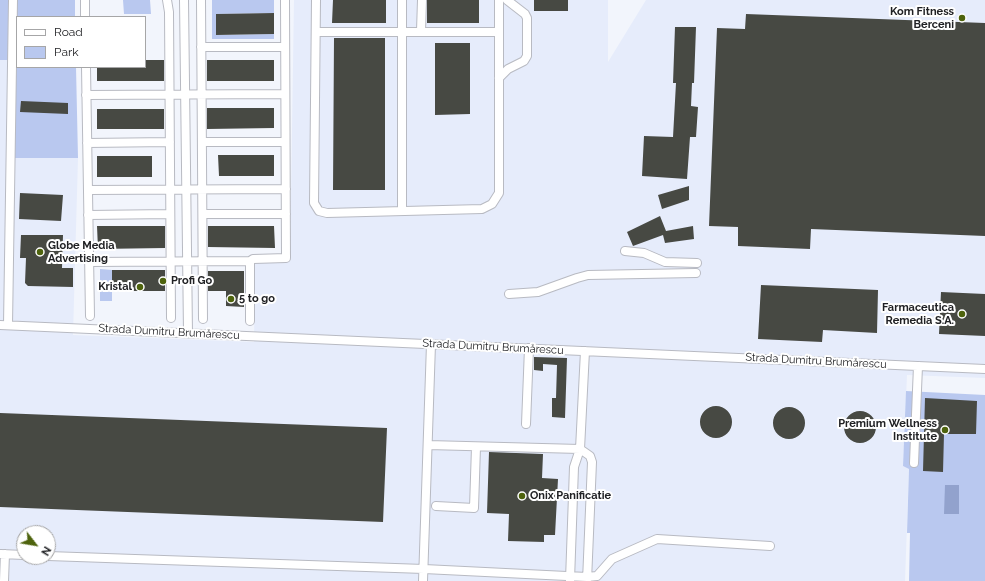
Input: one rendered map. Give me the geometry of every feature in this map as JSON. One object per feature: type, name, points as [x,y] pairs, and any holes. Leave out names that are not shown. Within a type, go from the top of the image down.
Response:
[{"type":"street","points":[[4,325],[13,0]]},
{"type":"street","points":[[85,0],[85,16]]},
{"type":"street","points":[[167,0],[169,12],[171,318]]},
{"type":"street","points":[[184,0],[188,333]]},
{"type":"street","points":[[201,0],[203,319]]},
{"type":"street","points":[[89,262],[250,261],[253,259],[286,258],[285,0]]},
{"type":"street","points":[[316,0],[314,203],[318,211],[327,213],[482,209],[492,204],[499,193],[499,0]]},
{"type":"street","points":[[402,0],[402,210]]},
{"type":"street","points":[[421,31],[422,0]]},
{"type":"street","points":[[499,78],[508,69],[524,61],[527,56],[527,18],[525,14],[507,0]]},
{"type":"street","points":[[316,32],[499,32]]},
{"type":"street","points":[[201,47],[285,47]]},
{"type":"street","points":[[86,68],[90,316]]},
{"type":"street","points":[[86,96],[285,94]]},
{"type":"street","points":[[87,143],[170,142]]},
{"type":"street","points":[[202,142],[285,142]]},
{"type":"street","points":[[88,190],[286,189]]},
{"type":"street","points":[[88,215],[170,214]]},
{"type":"street","points":[[203,214],[286,214]]},
{"type":"street","points":[[625,252],[644,253],[665,262],[697,263]]},
{"type":"street","points":[[250,261],[250,321]]},
{"type":"street","points":[[509,294],[538,292],[588,275],[696,273]]},
{"type":"street","name":"Strada Dumitru Brumărescu","points":[[4,325],[985,369]]},
{"type":"street","points":[[423,581],[431,344]]},
{"type":"street","points":[[526,424],[529,348]]},
{"type":"street","points":[[570,578],[574,467],[580,449],[585,351]]},
{"type":"street","points":[[914,463],[918,366]]},
{"type":"street","points":[[428,445],[580,449],[590,456],[592,462],[587,579]]},
{"type":"street","points":[[436,506],[474,508],[476,447]]},
{"type":"street","points":[[56,556],[424,570],[587,579],[597,576],[612,559],[657,539],[770,546]]},
{"type":"street","points":[[4,581],[2,554],[16,555]]},
{"type":"shaded area","points":[[294,0],[608,0],[608,62],[646,0],[985,0],[985,378],[907,375],[903,466],[909,469],[905,581],[0,581],[0,60],[8,60],[8,158],[78,158],[73,335],[254,342],[255,262],[290,261]]},
{"type":"shaded area","points":[[945,485],[959,485],[959,514],[944,514]]},
{"type":"green space","points":[[0,0],[8,0],[8,60],[0,60]]},
{"type":"green space","points":[[16,0],[75,0],[75,16],[16,16],[16,68],[76,68],[78,158],[14,158]]},
{"type":"green space","points":[[123,0],[150,0],[151,14],[124,14]]},
{"type":"green space","points":[[212,0],[274,0],[274,13],[216,14],[216,35],[274,34],[274,39],[212,39]]},
{"type":"green space","points":[[100,269],[112,270],[112,301],[100,301]]},
{"type":"green space","name":"Premium Wellness Institute","points":[[906,391],[985,395],[985,581],[909,581],[910,533],[907,533],[909,469],[903,466]]},
{"type":"building","points":[[333,0],[386,0],[386,23],[332,23]]},
{"type":"building","points":[[427,0],[479,0],[479,23],[427,23]]},
{"type":"building","points":[[534,0],[568,0],[568,11],[534,11]]},
{"type":"building","points":[[274,13],[274,34],[216,35],[216,14]]},
{"type":"building","points":[[746,14],[985,23],[985,236],[811,229],[810,249],[738,246],[738,227],[709,226],[717,28],[745,29]]},
{"type":"building","points":[[675,27],[696,27],[694,83],[692,83],[691,106],[698,107],[696,137],[690,137],[687,179],[642,176],[644,136],[673,137],[676,83],[673,83]]},
{"type":"building","points":[[334,38],[385,38],[385,190],[333,190]]},
{"type":"building","points":[[435,43],[470,43],[470,114],[435,115]]},
{"type":"building","points":[[146,60],[164,60],[164,81],[97,81],[97,68],[146,68]]},
{"type":"building","points":[[207,60],[274,60],[274,81],[207,81]]},
{"type":"building","points":[[21,101],[68,103],[68,114],[20,112]]},
{"type":"building","points":[[207,108],[274,108],[274,128],[207,129]]},
{"type":"building","points":[[97,109],[164,109],[164,129],[97,129]]},
{"type":"building","points":[[218,155],[274,155],[274,176],[219,176]]},
{"type":"building","points":[[97,156],[152,156],[152,177],[97,177]]},
{"type":"building","points":[[689,186],[689,200],[662,209],[658,195]]},
{"type":"building","points":[[20,193],[63,195],[61,221],[19,219]]},
{"type":"building","points":[[660,216],[666,231],[693,226],[694,239],[665,243],[663,235],[633,246],[627,232]]},
{"type":"building","points":[[97,226],[165,226],[165,248],[98,249]]},
{"type":"building","points":[[208,226],[274,226],[275,248],[208,247]]},
{"type":"building","points":[[21,235],[63,235],[62,268],[73,268],[73,287],[28,286],[25,283],[26,258],[20,258]]},
{"type":"building","points":[[112,270],[165,270],[165,291],[112,291]]},
{"type":"building","points":[[208,271],[244,271],[244,307],[226,306],[226,291],[208,291]]},
{"type":"building","points":[[761,285],[878,290],[877,333],[823,330],[822,342],[758,339]]},
{"type":"building","name":"Farmaceutica Remedia S.A.","points":[[941,292],[985,294],[985,336],[939,334]]},
{"type":"building","points":[[534,357],[567,358],[565,418],[552,417],[552,398],[556,398],[557,365],[543,364],[543,371],[534,370]]},
{"type":"building","points":[[925,398],[977,401],[976,434],[944,434],[943,472],[923,471]]},
{"type":"building","points":[[716,406],[727,411],[732,422],[727,433],[716,438],[705,433],[700,422],[705,411]]},
{"type":"building","points":[[789,407],[800,412],[805,423],[800,434],[789,439],[778,434],[773,423],[778,412]]},
{"type":"building","points":[[860,411],[869,414],[873,418],[876,427],[873,436],[869,440],[860,443],[851,440],[847,436],[844,427],[847,418],[851,414]]},
{"type":"building","points":[[0,413],[387,428],[383,522],[0,507]]},
{"type":"building","name":"Onix Panificatie","points":[[489,452],[543,454],[542,478],[558,479],[555,535],[544,535],[544,542],[508,541],[509,514],[487,513]]},
{"type":"place","name":"Kom Fitness Berceni","points":[[962,18]]},
{"type":"place","name":"Globe Media Advertising","points":[[40,252]]},
{"type":"place","name":"Profi Go","points":[[163,281]]},
{"type":"place","name":"Kristal","points":[[140,287]]},
{"type":"place","name":"5 to go","points":[[231,299]]},
{"type":"place","name":"Farmaceutica Remedia S.A.","points":[[962,314]]},
{"type":"place","name":"Premium Wellness Institute","points":[[945,430]]},
{"type":"place","name":"Onix Panificatie","points":[[522,496]]}]
